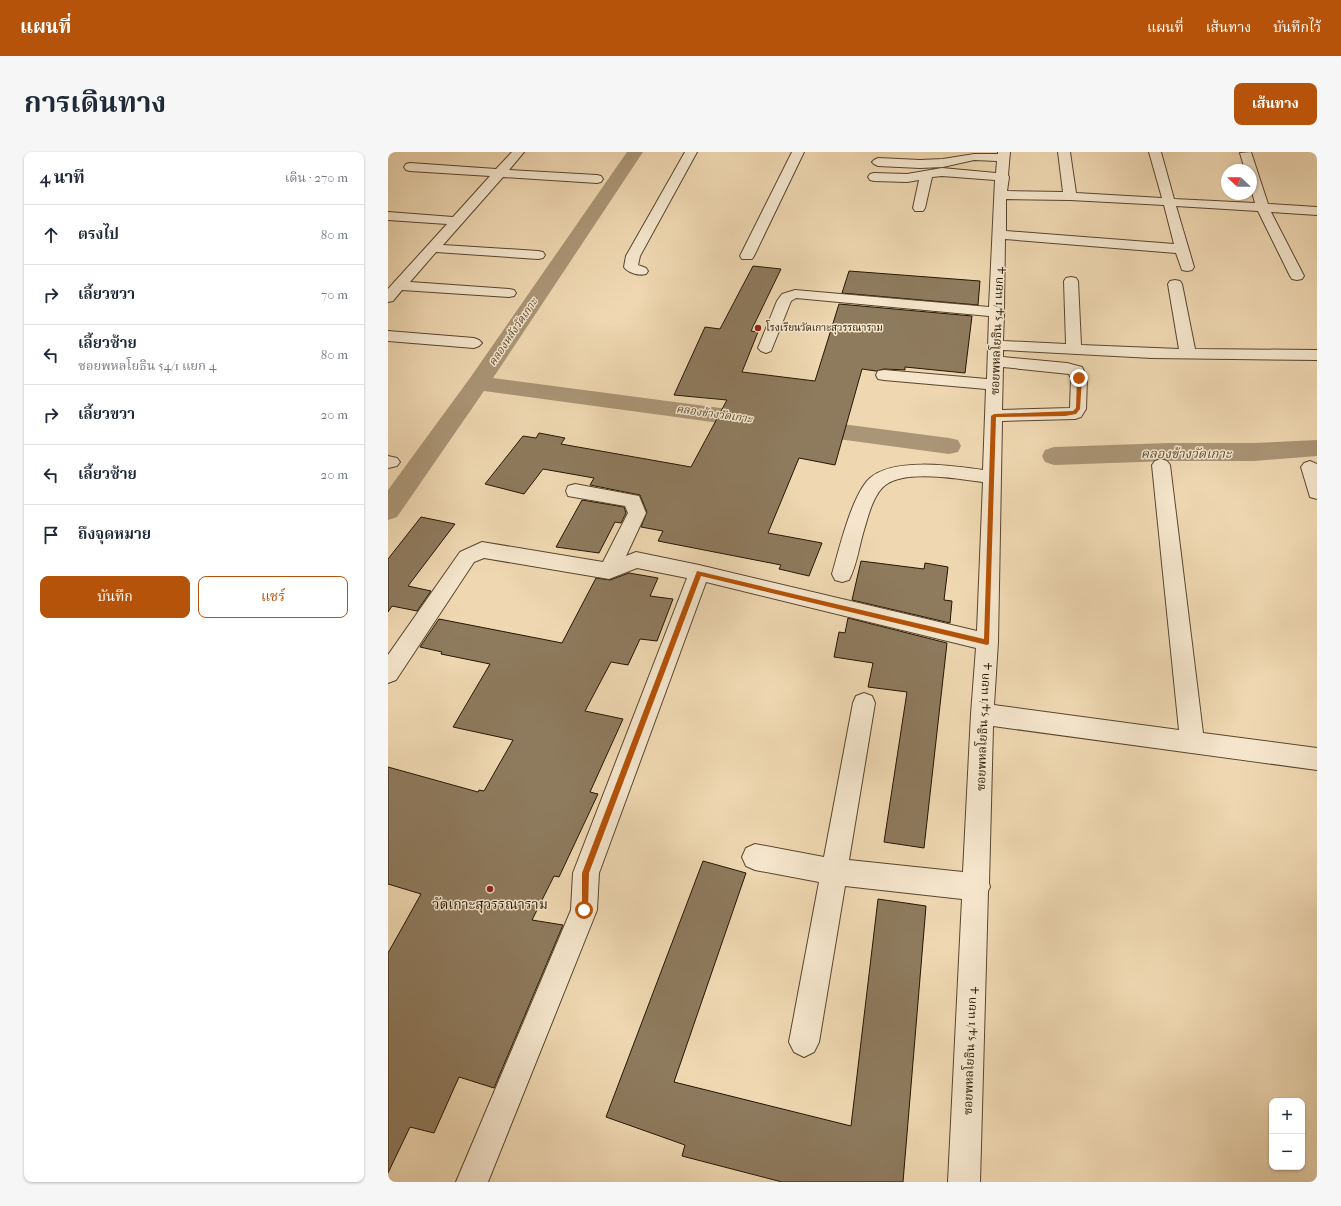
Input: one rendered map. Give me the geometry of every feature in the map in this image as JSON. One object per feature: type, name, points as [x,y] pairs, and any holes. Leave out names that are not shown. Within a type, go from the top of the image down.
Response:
[{"type":"street","points":[[388,298],[397,282],[433,248],[518,152]]},
{"type":"street","points":[[641,272],[631,267],[633,256],[691,152]]},
{"type":"street","points":[[747,256],[798,152]]},
{"type":"street","points":[[1064,152],[1070,196]]},
{"type":"street","points":[[1156,152],[1187,267]]},
{"type":"street","points":[[1246,153],[1263,208],[1297,276]]},
{"type":"street","points":[[878,162],[920,164],[942,163],[974,157],[1003,171],[1070,196],[1317,211]]},
{"type":"street","points":[[410,167],[597,179]]},
{"type":"street","points":[[874,177],[907,178],[942,172],[1003,171]]},
{"type":"street","name":"ซอยพหลโยธิน 54/1 แยก 4","points":[[964,1182],[977,887],[982,714],[987,642],[994,385],[1003,171]]},
{"type":"street","points":[[919,208],[926,175]]},
{"type":"street","points":[[388,216],[456,221]]},
{"type":"street","points":[[1000,235],[1182,249]]},
{"type":"street","points":[[433,248],[538,255]]},
{"type":"street","points":[[1071,281],[1074,350]]},
{"type":"street","points":[[397,282],[510,293]]},
{"type":"street","points":[[1174,284],[1188,353]]},
{"type":"street","points":[[766,348],[784,301],[787,297],[795,294],[998,312]]},
{"type":"street","points":[[388,336],[474,343]]},
{"type":"street","points":[[996,353],[1074,350],[1317,355]]},
{"type":"street","points":[[994,416],[1074,413],[1078,409],[1079,385],[1079,378],[1076,371],[996,353]]},
{"type":"street","points":[[884,375],[994,385]]},
{"type":"street","points":[[1161,465],[1192,742]]},
{"type":"street","points":[[1310,467],[1317,492]]},
{"type":"street","points":[[842,574],[866,499],[876,483],[892,474],[916,471],[992,477]]},
{"type":"street","points":[[575,491],[632,501],[637,513],[609,571]]},
{"type":"street","points":[[388,673],[467,556],[482,550],[609,571],[636,560],[699,573],[987,642]]},
{"type":"street","points":[[472,1182],[584,910],[586,873],[699,573]]},
{"type":"street","points":[[804,1042],[864,703]]},
{"type":"street","points":[[982,714],[1317,759]]},
{"type":"street","points":[[755,857],[834,872],[977,887]]},
{"type":"building","points":[[753,266],[781,269],[751,331],[758,332],[742,372],[815,381],[839,304],[972,316],[965,373],[905,367],[905,370],[884,369],[876,371],[862,369],[835,465],[799,458],[768,533],[822,543],[809,576],[779,569],[781,565],[658,541],[663,531],[641,527],[647,512],[640,495],[590,485],[594,478],[543,469],[524,494],[485,484],[523,436],[536,438],[539,433],[565,438],[561,444],[691,467],[727,400],[674,395],[705,327],[720,329]]},
{"type":"building","points":[[849,271],[980,281],[978,305],[842,293]]},
{"type":"building","points":[[582,500],[624,507],[626,513],[621,523],[615,522],[599,553],[556,547]]},
{"type":"building","points":[[421,517],[455,524],[408,586],[431,591],[417,611],[392,606],[388,612],[388,559]]},
{"type":"building","points":[[861,561],[924,569],[925,563],[948,567],[944,600],[952,601],[950,623],[852,600]]},
{"type":"building","points":[[629,573],[658,578],[650,596],[673,599],[657,641],[640,639],[628,665],[611,662],[585,711],[623,719],[590,792],[598,794],[559,877],[554,876],[532,920],[563,925],[494,1088],[459,1077],[434,1133],[410,1127],[388,1173],[388,953],[421,894],[388,884],[388,767],[478,792],[479,790],[484,791],[513,740],[453,727],[490,664],[441,654],[442,652],[420,647],[439,619],[562,643],[596,578],[610,580]]},
{"type":"building","points":[[848,618],[947,643],[924,848],[884,842],[907,692],[868,687],[873,663],[834,657],[839,632],[845,633]]},
{"type":"building","points":[[703,861],[746,873],[674,1082],[851,1126],[878,899],[926,906],[903,1182],[782,1182],[682,1156],[685,1145],[606,1117]]},
{"type":"waterway","name":"คลองหลังวัดเกาะ","points":[[478,383],[635,152]]},
{"type":"waterway","name":"คลองหลังวัดเกาะ","points":[[388,510],[478,383]]},
{"type":"waterway","name":"คลองข้างวัดเกาะ","points":[[478,383],[949,446]]},
{"type":"waterway","name":"คลองข้างวัดเกาะ","points":[[1054,456],[1169,452],[1254,452],[1317,448]]},
{"type":"place","name":"โรงเรียนวัดเกาะสุวรรณาราม","points":[[758,328]]},
{"type":"place","name":"วัดเกาะสุวรรณาราม","points":[[490,889]]},
{"type":"route","points":[[584,910],[586,873],[699,573],[987,642],[994,416],[1074,413],[1078,409],[1079,378]]}]
